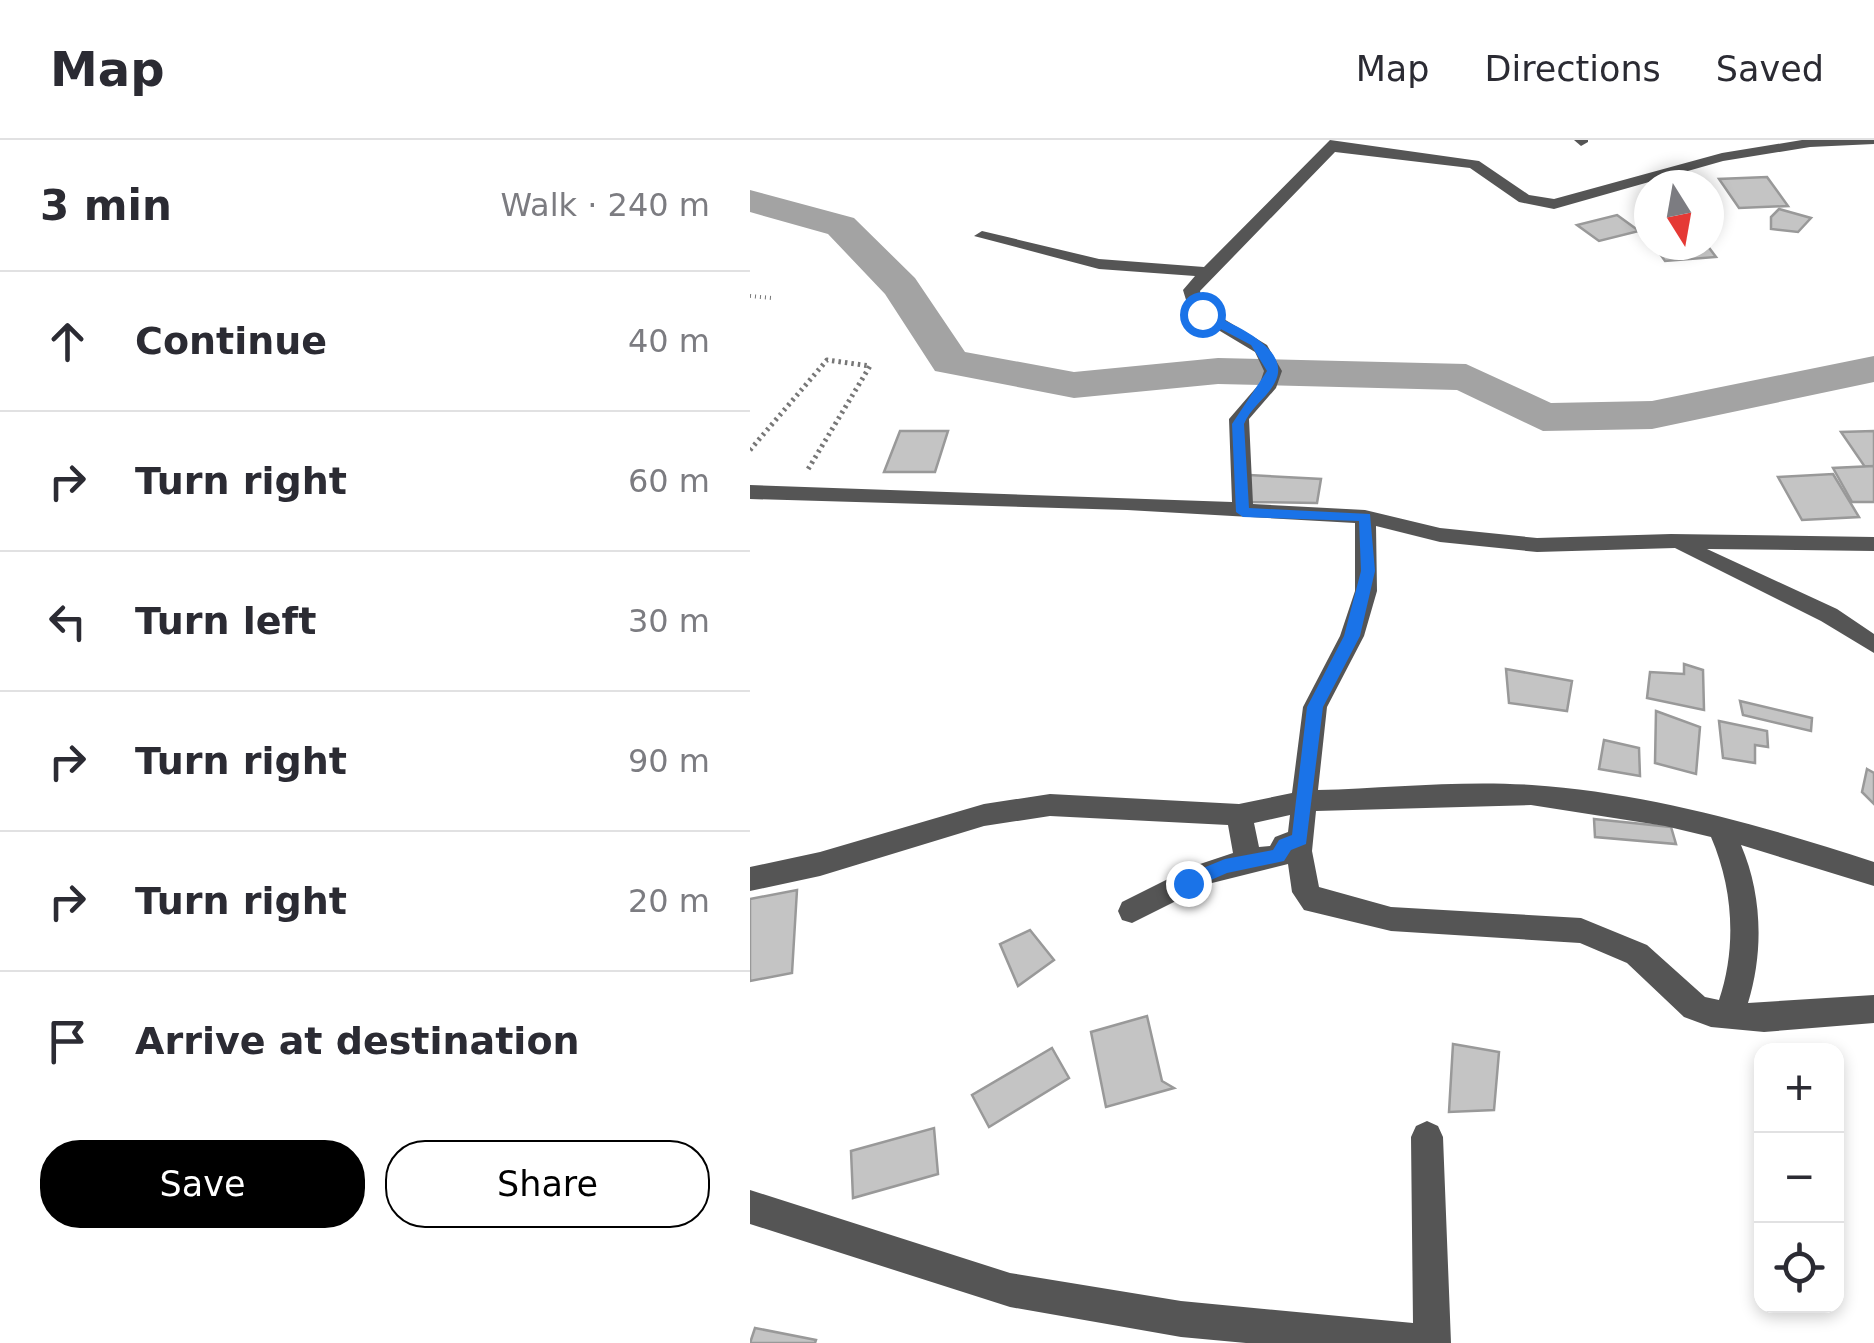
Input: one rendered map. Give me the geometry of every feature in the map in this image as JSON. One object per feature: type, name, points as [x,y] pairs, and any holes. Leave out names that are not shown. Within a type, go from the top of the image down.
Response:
[{"type":"street","points":[[1243,512],[1238,424],[1243,410],[1270,382],[1273,371],[1268,356],[1255,342],[1192,304],[1191,290],[1334,144],[1474,164],[1519,196],[1554,204],[1722,157],[1810,143],[1874,140]]},
{"type":"street","points":[[982,236],[1100,264],[1207,272]]},
{"type":"street","points":[[750,492],[1127,503],[1365,517],[1440,535],[1536,546],[1671,541],[1874,544]]},
{"type":"street","points":[[1365,517],[1366,592],[1352,636],[1315,707],[1300,839],[1306,892],[1320,904],[1392,919],[1581,931],[1636,954],[1694,1007],[1729,1016],[1764,1018],[1874,1008]]},
{"type":"street","points":[[1671,541],[1829,616],[1874,645]]},
{"type":"street","points":[[750,879],[1031,807],[1239,815],[1304,802],[1565,797],[1720,828],[1874,874]]},
{"type":"street","points":[[1239,815],[1248,860]]},
{"type":"street","points":[[1720,828],[1740,878],[1745,930],[1736,995],[1729,1016]]},
{"type":"street","points":[[1132,911],[1204,874],[1248,860],[1278,856],[1285,845],[1300,839]]},
{"type":"street","points":[[750,1207],[1010,1290],[1182,1319],[1432,1343],[1427,1137]]},
{"type":"path","points":[[750,296],[772,298]]},
{"type":"path","points":[[750,450],[827,360],[870,366],[794,493]]},
{"type":"building","points":[[1767,177],[1788,206],[1739,208],[1724,186],[1724,179]]},
{"type":"building","points":[[1779,209],[1811,218],[1798,232],[1771,229],[1771,217]]},
{"type":"building","points":[[1617,215],[1634,227],[1634,232],[1599,241],[1577,225]]},
{"type":"building","points":[[900,431],[948,431],[935,472],[884,472]]},
{"type":"building","points":[[1874,431],[1874,466],[1865,467],[1841,432]]},
{"type":"building","points":[[1874,466],[1874,502],[1852,502],[1833,468]]},
{"type":"building","points":[[1833,474],[1859,517],[1802,520],[1778,477]]},
{"type":"building","points":[[1249,475],[1321,479],[1317,503],[1246,502]]},
{"type":"building","points":[[1684,664],[1703,670],[1704,710],[1647,698],[1650,672],[1684,674]]},
{"type":"building","points":[[1506,669],[1572,681],[1567,711],[1509,703]]},
{"type":"building","points":[[1740,701],[1812,718],[1811,731],[1743,715]]},
{"type":"building","points":[[1656,711],[1700,727],[1696,774],[1655,763]]},
{"type":"building","points":[[1719,721],[1767,731],[1768,747],[1755,745],[1755,763],[1723,758]]},
{"type":"building","points":[[1604,740],[1639,748],[1640,776],[1599,769]]},
{"type":"building","points":[[1867,769],[1874,773],[1874,804],[1862,792]]},
{"type":"building","points":[[1594,819],[1671,827],[1676,844],[1595,837]]},
{"type":"building","points":[[797,890],[792,973],[750,981],[750,899]]},
{"type":"building","points":[[1030,930],[1054,960],[1018,986],[1000,944]]},
{"type":"building","points":[[1147,1016],[1162,1081],[1174,1088],[1106,1107],[1091,1032]]},
{"type":"building","points":[[1453,1044],[1499,1052],[1494,1110],[1449,1112]]},
{"type":"building","points":[[1052,1048],[1069,1078],[989,1127],[972,1095]]},
{"type":"building","points":[[934,1128],[938,1174],[853,1198],[851,1151]]},
{"type":"building","points":[[755,1328],[816,1340],[750,1343]]},
{"type":"waterway","points":[[750,201],[841,226],[901,287],[950,362],[1074,385],[1218,371],[1466,377],[1543,417],[1652,415],[1874,369]]},
{"type":"route","points":[[1188,883],[1225,866],[1278,856],[1285,845],[1300,839],[1315,707],[1352,636],[1366,592],[1368,571],[1365,517],[1243,512],[1238,424],[1243,410],[1270,382],[1273,371],[1268,356],[1255,342],[1202,314]]}]
